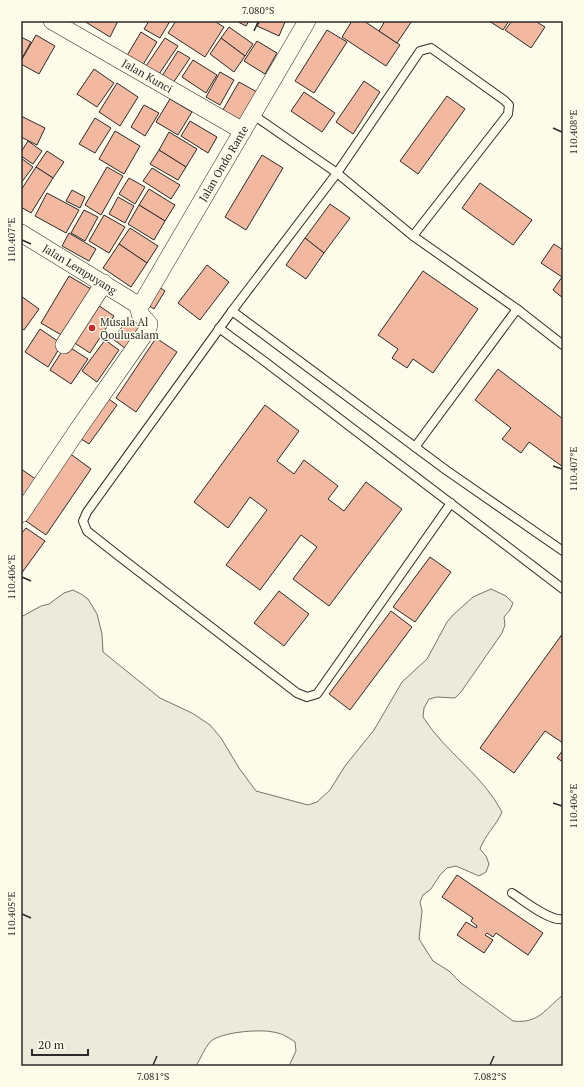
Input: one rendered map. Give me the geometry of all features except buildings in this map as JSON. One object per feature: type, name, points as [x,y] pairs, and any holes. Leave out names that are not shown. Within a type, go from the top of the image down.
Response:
[{"type":"street","name":"Jalan Kunci","points":[[52,21],[242,131]]},
{"type":"street","name":"Jalan Ondo Rante","points":[[138,304],[142,303],[307,21]]},
{"type":"street","name":"Jalan Lempuyang","points":[[22,236],[138,304]]},
{"type":"street","points":[[64,345],[104,283]]},
{"type":"street","points":[[21,514],[148,329],[149,324],[140,314],[138,304]]},
{"type":"lane","points":[[413,236],[508,114],[509,105],[431,48],[420,51],[337,173],[219,328],[82,521],[87,531],[120,557],[291,688],[307,697],[317,694],[451,503]]},
{"type":"lane","points":[[252,114],[337,173],[413,236],[517,309],[563,345]]},
{"type":"lane","points":[[415,447],[517,309]]},
{"type":"lane","points":[[232,311],[415,447],[562,550]]},
{"type":"lane","points":[[219,328],[563,589]]},
{"type":"lane","points":[[512,893],[550,917],[559,920],[563,919]]},
{"type":"shaded area","points":[[491,589],[506,596],[513,603],[510,610],[504,617],[505,625],[502,633],[461,692],[455,698],[437,697],[429,699],[424,708],[423,717],[432,730],[485,786],[502,812],[480,849],[486,856],[489,864],[486,872],[479,876],[456,866],[447,868],[440,875],[431,889],[423,895],[420,902],[422,911],[419,939],[433,961],[449,971],[461,983],[513,1021],[536,1018],[563,995],[563,1066],[289,1066],[296,1051],[295,1042],[279,1033],[259,1031],[240,1032],[215,1039],[210,1042],[196,1066],[21,1066],[21,617],[41,606],[49,604],[64,593],[73,590],[81,594],[88,599],[97,614],[102,634],[103,652],[160,698],[192,713],[210,725],[221,738],[239,768],[256,791],[308,805],[317,802],[330,790],[345,766],[374,730],[402,682],[427,659],[447,622],[473,597]]},
{"type":"place","name":"Musala Al Qoulusalam","points":[[92,328]]}]
